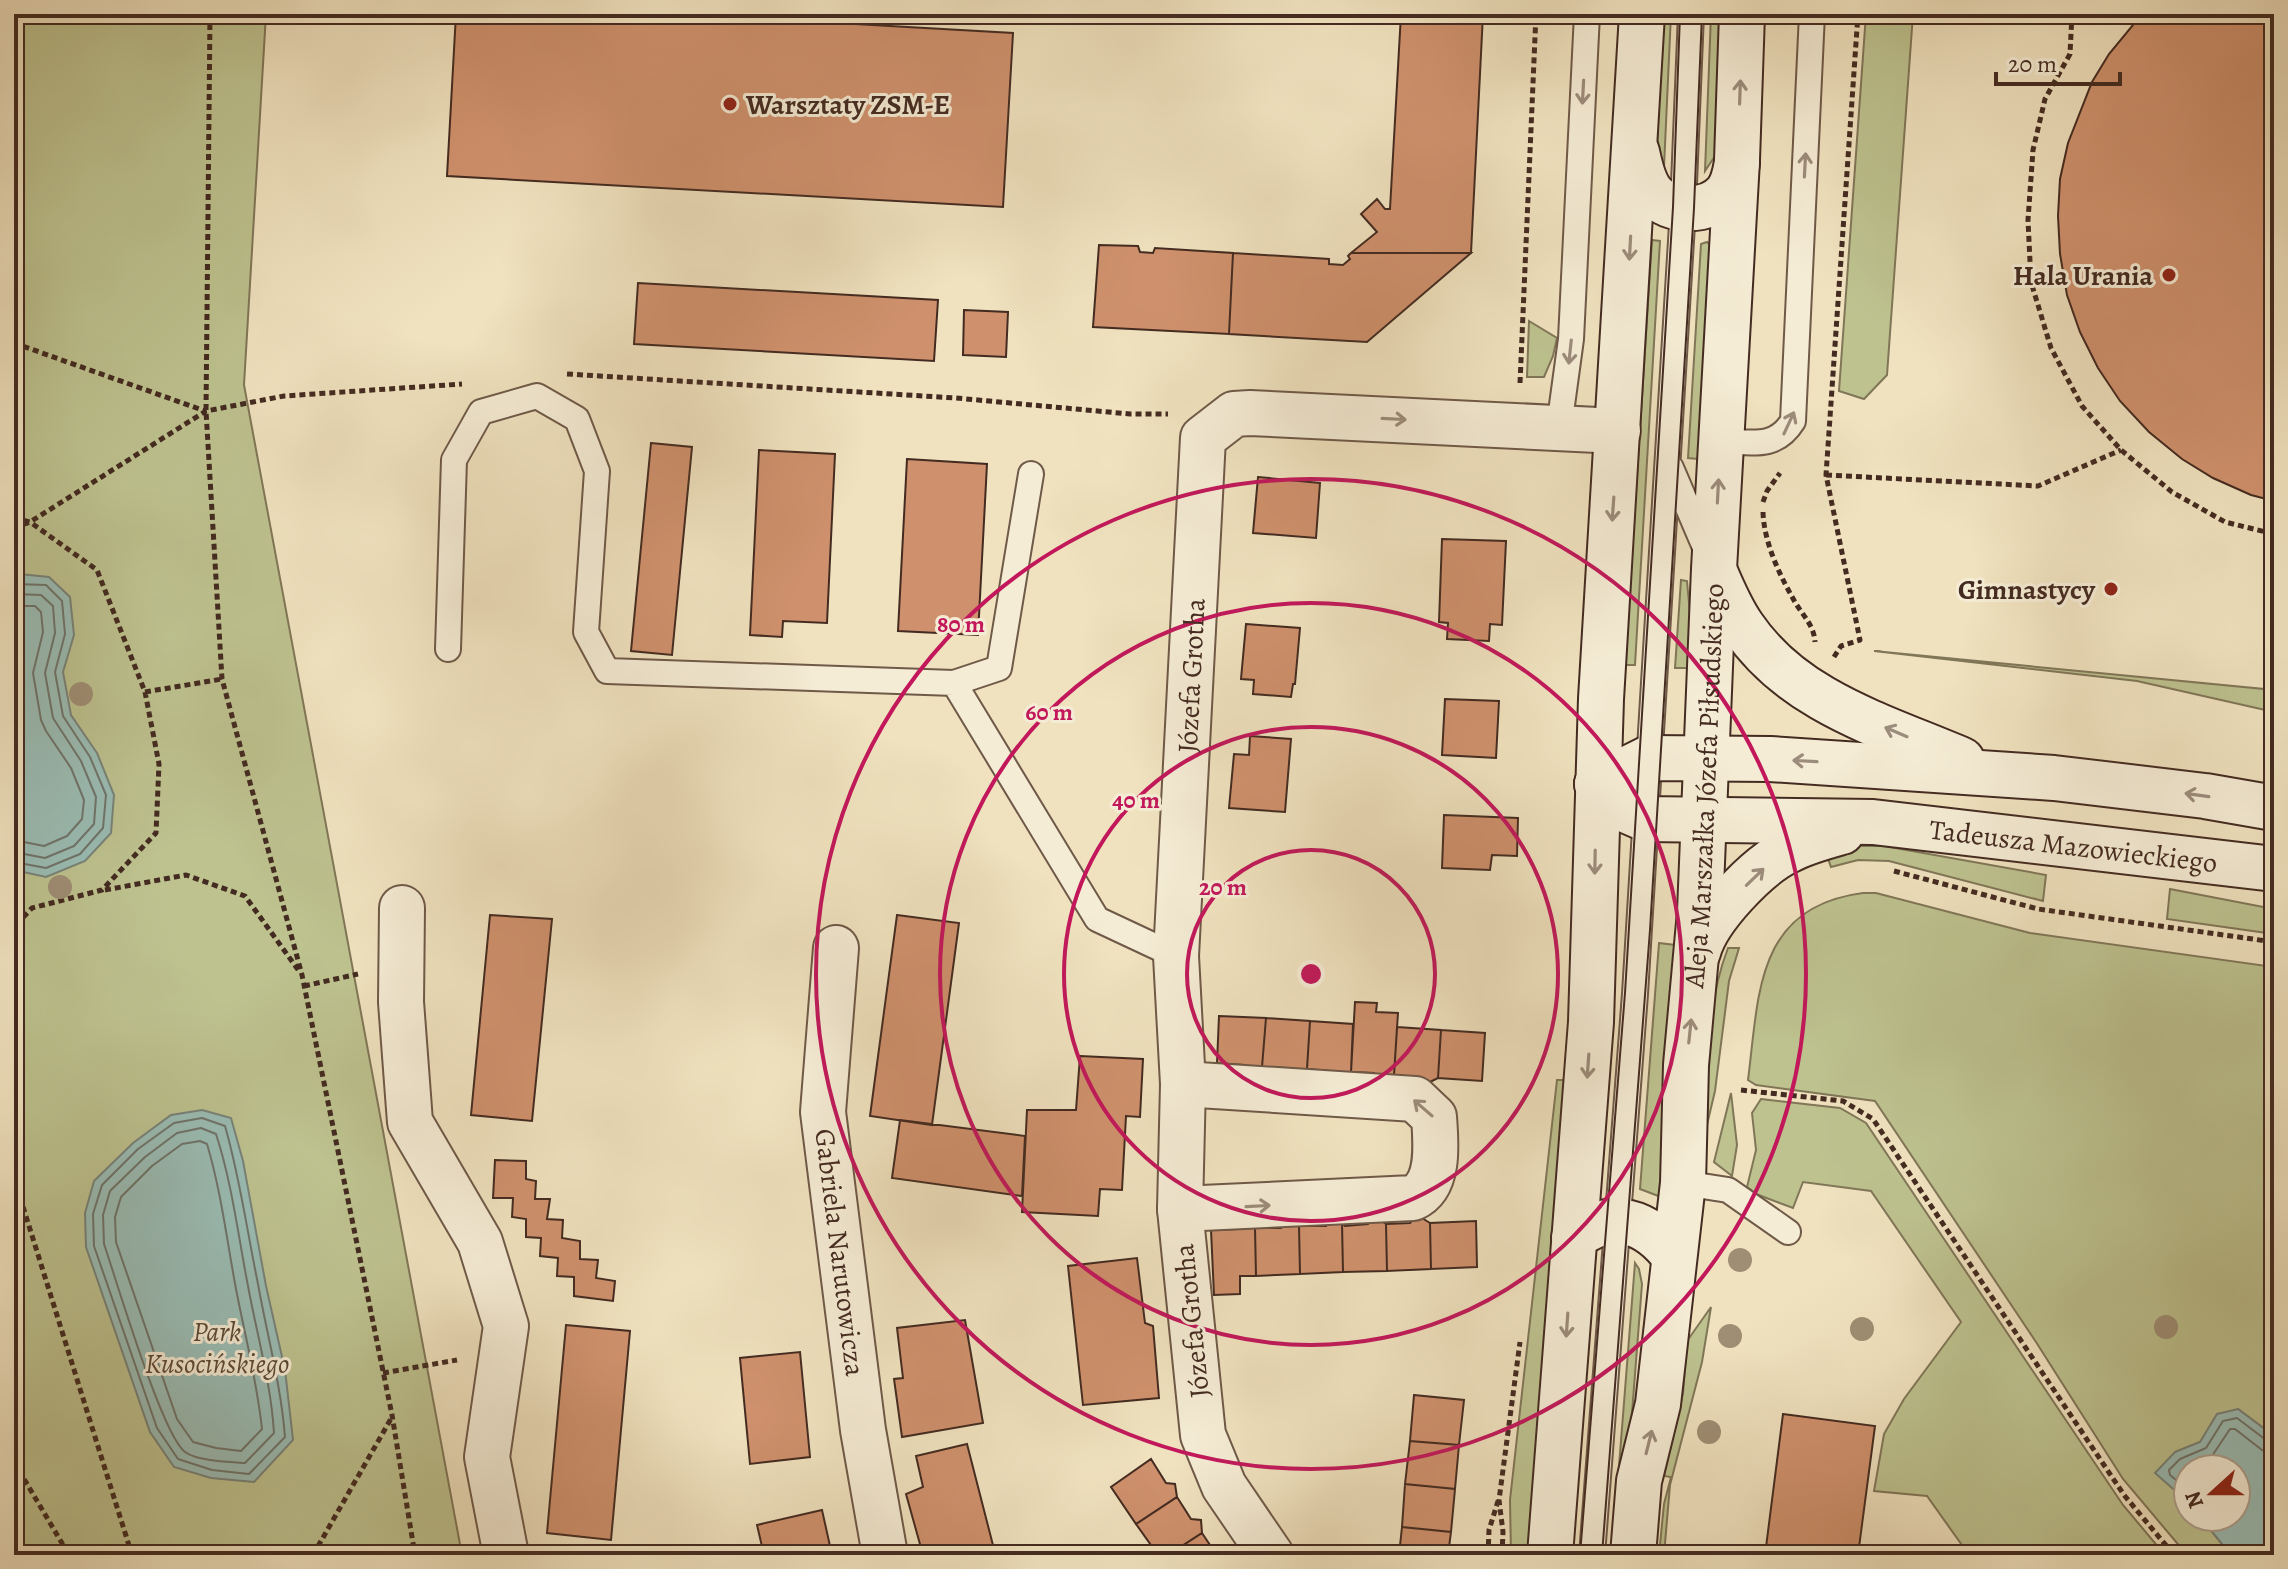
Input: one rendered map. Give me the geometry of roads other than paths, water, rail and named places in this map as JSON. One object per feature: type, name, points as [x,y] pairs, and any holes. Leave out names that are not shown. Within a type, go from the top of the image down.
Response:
[{"type":"street","points":[[1550,1555],[1591,1022],[1597,784],[1642,14]]},
{"type":"street","name":"Aleja Marszałka Józefa Piłsudskiego","points":[[1633,1555],[1639,1481],[1658,1404],[1683,1183],[1686,1065],[1704,820],[1742,14]]},
{"type":"street","points":[[1635,142],[1641,172],[1651,192],[1663,203],[1683,208],[1717,202],[1728,191],[1737,160]]},
{"type":"street","name":"Józefa Grotha","points":[[1271,1555],[1224,1486],[1203,1435],[1180,1209],[1183,1084],[1176,956],[1203,438],[1234,414],[1559,427]]},
{"type":"street","points":[[1559,427],[1618,431]]},
{"type":"street","name":"Tadeusza Mazowieckiego","points":[[1714,569],[1742,626],[1792,680],[1830,704],[1994,773]]},
{"type":"street","name":"Tadeusza Mazowieckiego","points":[[1597,784],[1649,758],[1834,762],[2127,786],[2274,808]]},
{"type":"street","points":[[1597,784],[1623,809],[1646,819]]},
{"type":"street","name":"Tadeusza Mazowieckiego","points":[[1646,819],[1873,822],[2274,869]]},
{"type":"street","name":"Tadeusza Mazowieckiego","points":[[1695,962],[1708,929],[1769,863],[1787,851],[1873,822]]},
{"type":"street","points":[[402,908],[401,1002],[410,1122],[480,1242],[506,1326],[487,1457],[506,1555]]},
{"type":"street","name":"Gabriela Narutowicza","points":[[836,948],[823,1112],[863,1430],[885,1555]]},
{"type":"street","points":[[1180,1209],[1413,1198],[1424,1193],[1428,1186],[1437,1148],[1434,1117],[1415,1099],[1183,1084]]},
{"type":"street","points":[[1574,1238],[1596,1225],[1618,1221],[1644,1227],[1674,1256]]},
{"type":"lane","points":[[1559,427],[1571,339],[1587,14]]},
{"type":"lane","points":[[1592,1555],[1646,819],[1683,208],[1691,14]]},
{"type":"lane","points":[[1721,441],[1764,443],[1777,439],[1793,421],[1812,14]]},
{"type":"lane","points":[[448,649],[454,460],[481,412],[537,396],[577,419],[597,471],[586,632],[607,671],[954,683],[999,668],[1031,474]]},
{"type":"lane","points":[[1668,461],[1714,569]]},
{"type":"lane","points":[[954,683],[1097,919],[1176,956]]},
{"type":"lane","points":[[1683,1183],[1728,1190],[1788,1232]]},
{"type":"water","points":[[19,574],[49,577],[70,597],[74,635],[63,672],[71,715],[97,753],[114,795],[111,833],[85,861],[46,877],[14,870],[14,577]]},
{"type":"water","points":[[202,1110],[231,1118],[243,1161],[285,1370],[293,1440],[254,1482],[211,1478],[174,1467],[150,1432],[86,1247],[85,1213],[94,1181],[133,1143],[171,1115]]},
{"type":"water","points":[[2238,1409],[2274,1436],[2274,1555],[2231,1555],[2213,1533],[2252,1533],[2252,1453],[2174,1453],[2200,1442],[2217,1414]]},
{"type":"water","points":[[2172,1455],[2172,1488],[2155,1473]]},
{"type":"tram line","points":[[1580,1555],[1625,993],[1673,207],[1680,14]]},
{"type":"tram line","points":[[1602,1555],[1650,930],[1694,208],[1702,14]]},
{"type":"place","name":"Warsztaty ZSM-E","points":[[730,104]]},
{"type":"place","name":"Hala Urania","points":[[2169,275]]},
{"type":"place","name":"Gimnastycy","points":[[2111,589]]},
{"type":"park label","name":"Park Kusocińskiego","points":[[217,1347]]}]
